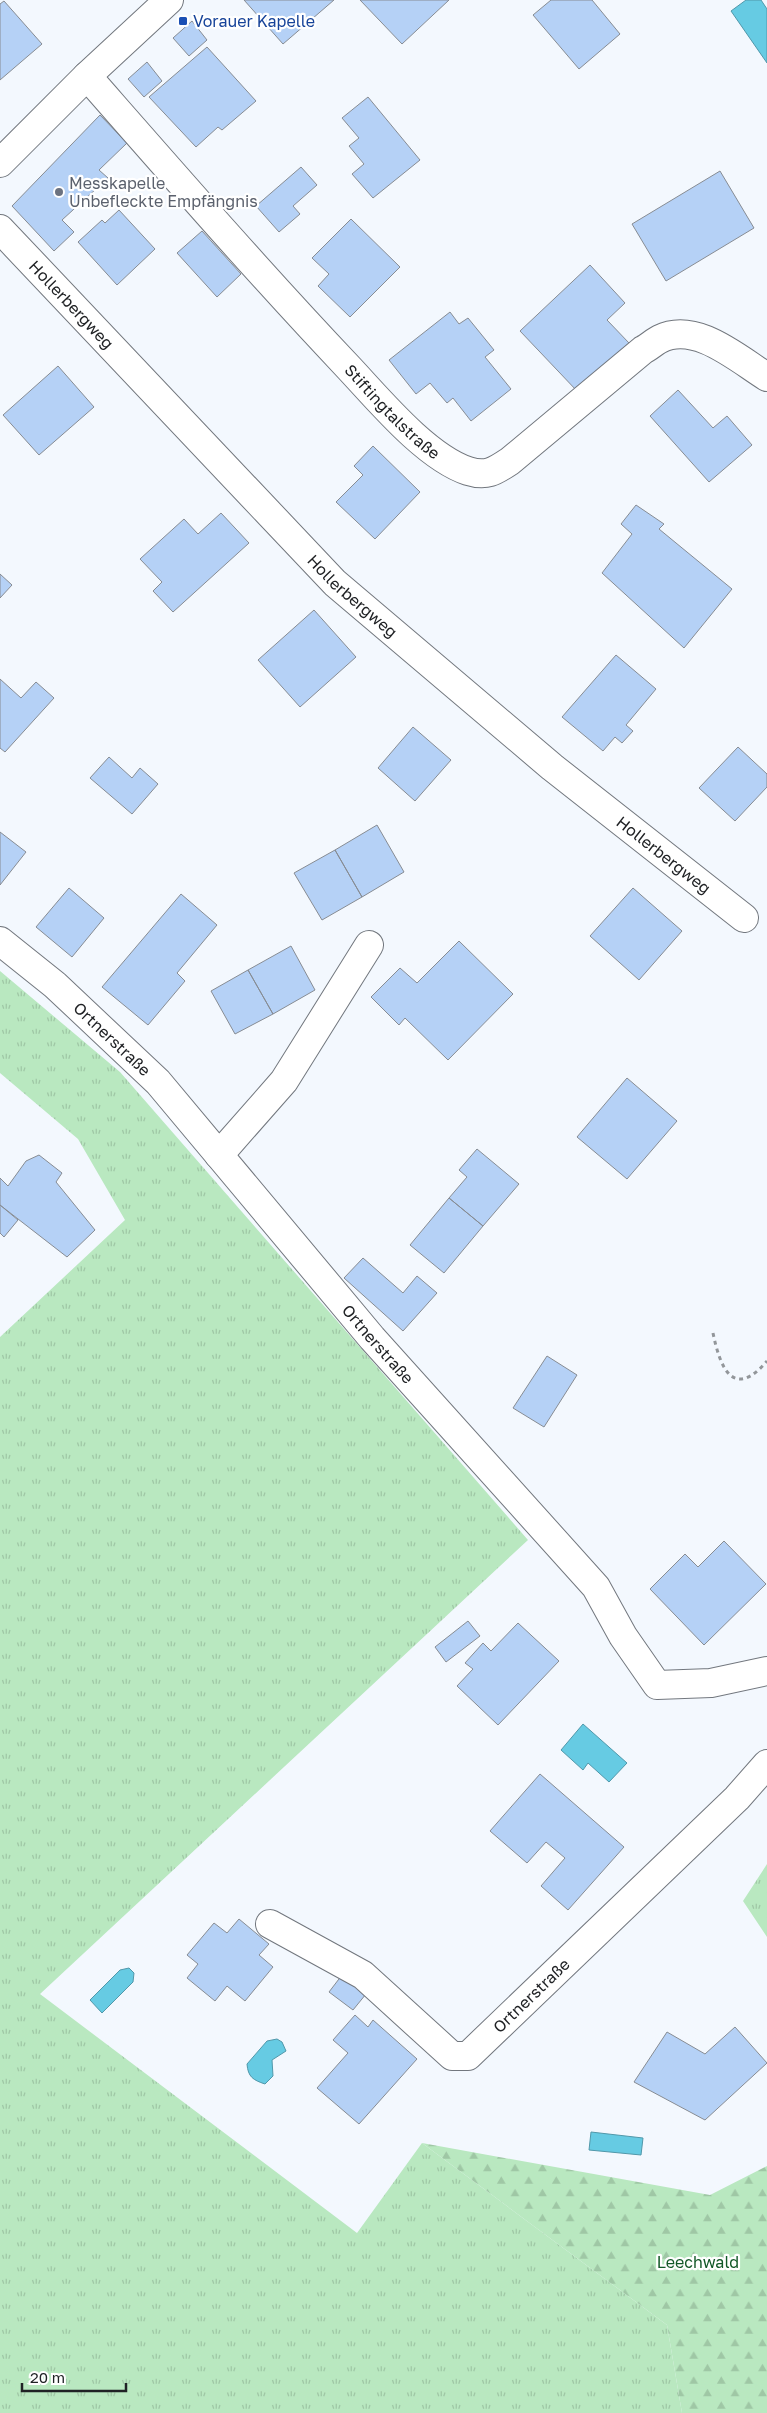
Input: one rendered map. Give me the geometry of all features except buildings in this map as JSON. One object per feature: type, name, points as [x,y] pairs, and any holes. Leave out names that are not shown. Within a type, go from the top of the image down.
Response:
[{"type":"street","points":[[0,163],[87,76],[169,0]]},
{"type":"street","name":"Stiftingtalstraße","points":[[87,76],[279,295],[403,425],[442,457],[469,471],[490,474],[510,461],[643,350],[662,338],[689,334],[717,345],[767,377]]},
{"type":"street","name":"Hollerbergweg","points":[[0,229],[335,583],[552,767],[744,918]]},
{"type":"street","name":"Ortnerstraße","points":[[0,941],[55,984],[158,1082],[372,1338],[596,1586],[623,1636],[657,1685],[711,1683],[767,1671]]},
{"type":"street","points":[[219,1155],[284,1081],[369,945]]},
{"type":"street","name":"Ortnerstraße","points":[[270,1924],[363,1975],[452,2056],[468,2056],[737,1798],[767,1764]]},
{"type":"path","points":[[713,1333],[723,1368],[733,1378],[746,1379],[757,1374],[767,1362]]},
{"type":"green space","points":[[0,971],[120,1072],[528,1540],[40,1994],[357,2233],[422,2143],[667,2325],[682,2413],[0,2413],[0,1337],[125,1220],[78,1139],[0,1073]]},
{"type":"green space","points":[[767,1864],[767,1937],[743,1901]]},
{"type":"green space","name":"Leechwald","points":[[422,2143],[710,2195],[767,2166],[767,2413],[682,2413],[667,2325]]},
{"type":"water","points":[[746,0],[761,0],[767,9],[767,63],[731,11]]},
{"type":"water","points":[[583,1724],[627,1763],[609,1782],[588,1763],[583,1770],[561,1750]]},
{"type":"water","points":[[129,1968],[134,1973],[133,1982],[102,2013],[90,2000],[120,1970]]},
{"type":"water","points":[[277,2039],[282,2042],[286,2051],[272,2060],[273,2076],[265,2084],[252,2077],[247,2064],[267,2041]]},
{"type":"water","points":[[591,2132],[643,2138],[641,2155],[589,2150]]},
{"type":"place","name":"Vorauer Kapelle","points":[[183,21]]},
{"type":"place","name":"Messkapelle Unbefleckte Empfängnis","points":[[59,192]]}]
